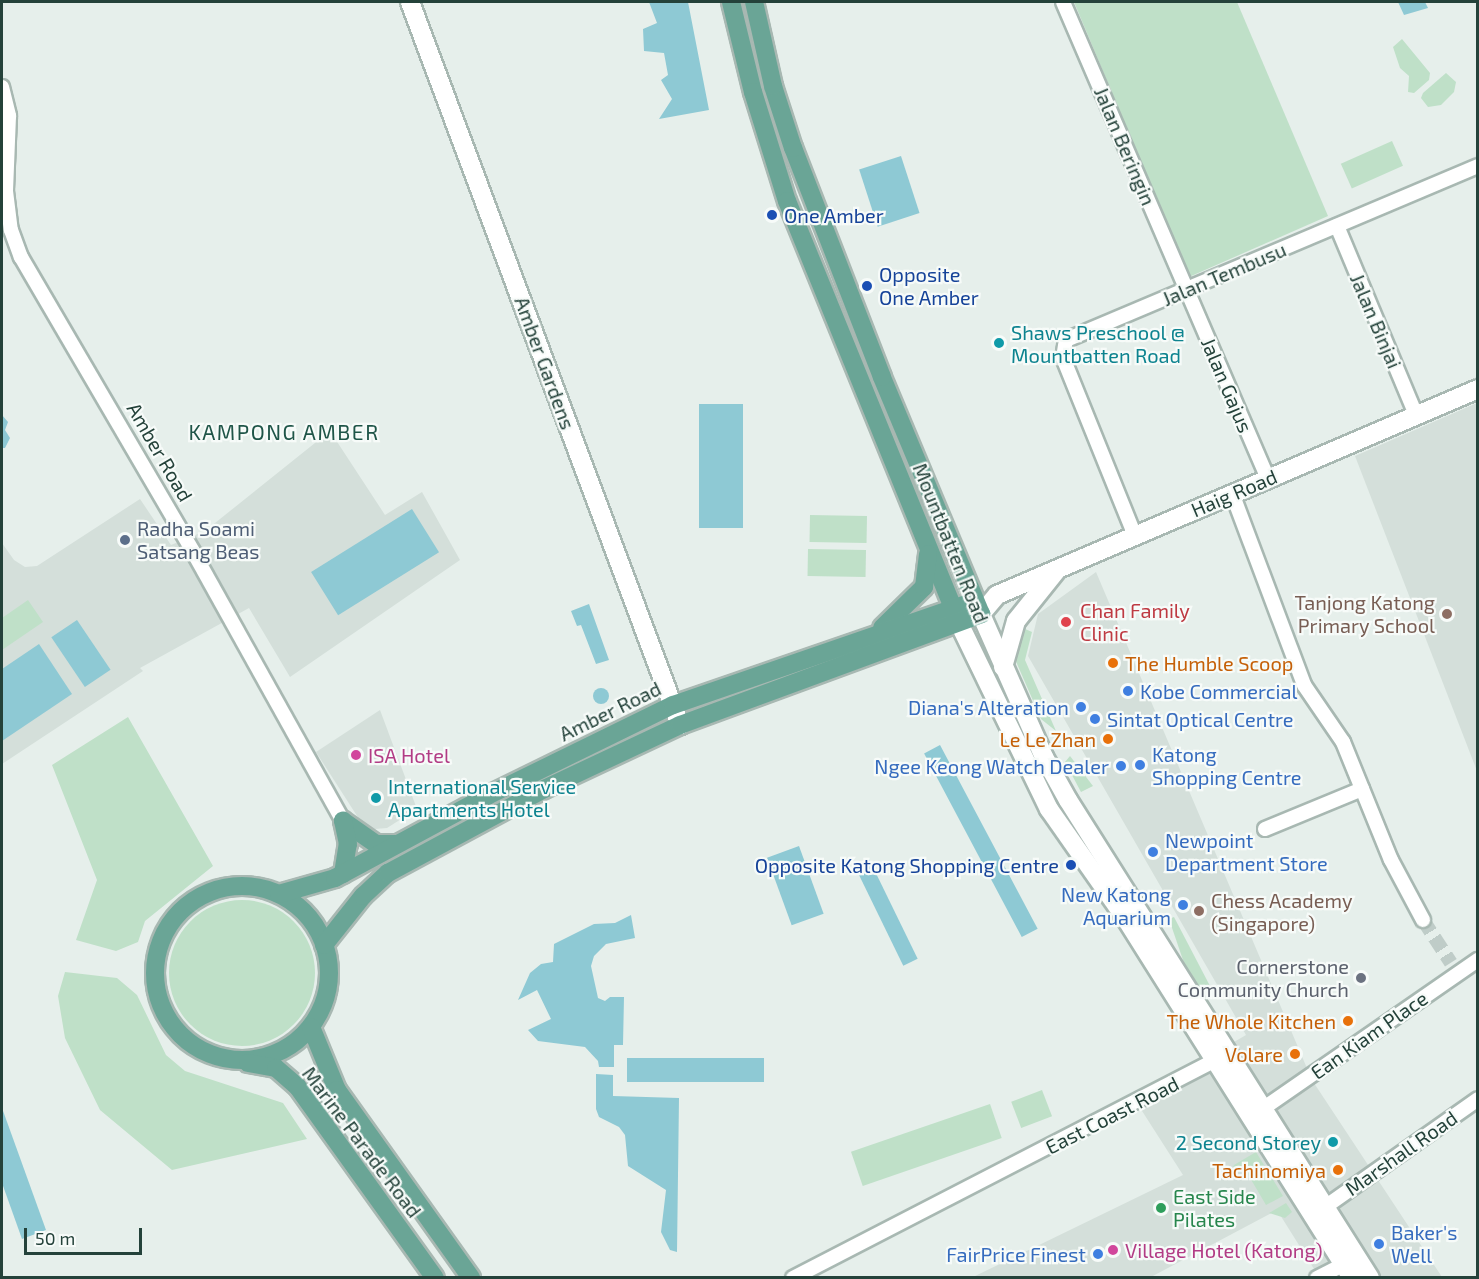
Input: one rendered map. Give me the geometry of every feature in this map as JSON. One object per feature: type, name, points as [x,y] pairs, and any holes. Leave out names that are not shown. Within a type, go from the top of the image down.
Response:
[{"type":"main road","name":"Amber Gardens","points":[[410,2],[680,725]]},
{"type":"main road","name":"Mountbatten Road","points":[[731,2],[753,92],[787,201],[956,616],[1026,770],[1049,809],[1222,1059]]},
{"type":"main road","name":"Mountbatten Road","points":[[754,2],[773,86],[793,148],[882,377],[982,605],[1004,667],[1068,800],[1222,1059]]},
{"type":"main road","name":"Haig Road","points":[[982,605],[1059,568],[1478,389]]},
{"type":"main road","points":[[878,631],[924,587],[928,543]]},
{"type":"main road","points":[[1004,667],[1016,621],[1059,568]]},
{"type":"main road","name":"Amber Road","points":[[324,945],[363,896],[388,873],[428,848],[680,725],[982,605]]},
{"type":"main road","name":"Amber Road","points":[[279,894],[314,924],[324,945],[329,973],[326,992],[311,1027],[290,1046],[272,1054],[235,1060],[202,1050],[187,1042],[170,1022],[158,999],[156,982],[159,947],[170,923],[188,904],[211,891],[236,886],[279,894],[322,885],[487,796],[673,705],[878,631],[956,616]]},
{"type":"main road","points":[[343,821],[376,844],[401,844]]},
{"type":"main road","points":[[343,821],[348,844],[343,874]]},
{"type":"main road","name":"Marine Parade Road","points":[[311,1027],[337,1090],[471,1278]]},
{"type":"main road","points":[[1222,1059],[1261,1110],[1370,1278]]},
{"type":"main road","points":[[1222,1059],[1347,1273]]},
{"type":"main road","name":"Marine Parade Road","points":[[235,1060],[276,1068],[297,1086],[435,1278]]},
{"type":"street","name":"Jalan Beringin","points":[[1063,2],[1187,291]]},
{"type":"street","name":"Amber Road","points":[[2,87],[9,116],[6,191],[10,230],[21,257],[196,557],[343,821]]},
{"type":"street","name":"Jalan Tembusu","points":[[1135,536],[1063,358],[1063,345],[1070,337],[1187,291],[1478,166]]},
{"type":"street","name":"Jalan Binjai","points":[[1336,226],[1416,415]]},
{"type":"street","name":"Jalan Gajus","points":[[1187,291],[1268,478]]},
{"type":"street","points":[[1232,493],[1304,685],[1343,742],[1391,860],[1423,920]]},
{"type":"street","points":[[1265,829],[1362,789]]},
{"type":"street","name":"Ean Kiam Place","points":[[1261,1110],[1454,968],[1478,960]]},
{"type":"street","name":"East Coast Road","points":[[793,1278],[1222,1059]]},
{"type":"street","name":"Marshall Road","points":[[1325,1207],[1478,1099]]},
{"type":"street","points":[[1317,1278],[1347,1273]]},
{"type":"shaded area","name":"Tanjong Katong Primary School","points":[[1477,403],[1477,771],[1355,456]]},
{"type":"shaded area","points":[[330,431],[385,515],[422,492],[460,560],[290,677],[249,608],[140,668],[143,671],[2,764],[2,543],[14,560],[25,567],[37,566],[140,499],[171,545],[205,531]]},
{"type":"shaded area","points":[[1096,572],[1312,1080],[1442,1277],[1319,1277],[1277,1210],[1151,1277],[971,1278],[1183,1175],[1135,1100],[1246,1035],[1028,656],[1038,614]]},
{"type":"shaded area","points":[[380,710],[417,809],[387,828],[375,829],[366,827],[359,819],[316,752]]},
{"type":"green space","points":[[1074,2],[1237,2],[1328,216],[1189,277]]},
{"type":"green space","points":[[1402,39],[1430,73],[1429,80],[1414,93],[1408,92],[1409,76],[1400,68],[1393,47]]},
{"type":"green space","points":[[1446,73],[1456,82],[1454,92],[1441,105],[1428,107],[1421,98],[1423,93]]},
{"type":"green space","points":[[1392,141],[1403,166],[1352,188],[1341,164]]},
{"type":"green space","points":[[810,515],[867,516],[867,543],[810,542]]},
{"type":"green space","points":[[808,549],[866,550],[866,577],[808,576]]},
{"type":"green space","points":[[28,600],[43,622],[2,650],[2,618]]},
{"type":"green space","points":[[1023,628],[1032,632],[1025,660],[1056,731],[1041,719],[1014,657]]},
{"type":"green space","points":[[128,717],[213,866],[145,921],[138,942],[116,951],[76,940],[97,880],[52,765]]},
{"type":"green space","points":[[1070,756],[1093,786],[1081,792],[1065,762]]},
{"type":"green space","points":[[242,900],[256,901],[270,906],[283,912],[294,921],[303,932],[309,945],[314,959],[314,987],[309,1001],[303,1014],[294,1025],[283,1034],[270,1040],[256,1045],[242,1046],[228,1045],[214,1040],[201,1034],[190,1025],[181,1014],[175,1001],[170,987],[169,973],[170,959],[175,945],[181,932],[190,921],[201,912],[214,906],[228,901]]},
{"type":"green space","points":[[1174,917],[1210,986],[1200,991],[1184,963],[1169,919]]},
{"type":"green space","points":[[65,972],[117,978],[137,995],[166,1055],[185,1071],[283,1103],[307,1139],[172,1170],[100,1110],[65,1038],[58,996]]},
{"type":"green space","points":[[1042,1090],[1052,1116],[1021,1128],[1011,1102]]},
{"type":"green space","points":[[990,1104],[1002,1138],[863,1186],[851,1152]]},
{"type":"green space","points":[[1256,1152],[1283,1196],[1266,1205],[1243,1166],[1231,1173],[1234,1165]]},
{"type":"green space","points":[[1286,1203],[1292,1212],[1285,1218],[1269,1213]]},
{"type":"water","points":[[649,2],[688,2],[709,110],[659,119],[672,99],[661,80],[668,75],[664,53],[644,51],[643,29],[657,23]]},
{"type":"water","points":[[1398,2],[1425,2],[1428,8],[1404,15]]},
{"type":"water","points":[[901,156],[920,213],[878,227],[859,170]]},
{"type":"water","points":[[699,404],[743,404],[743,528],[699,528]]},
{"type":"water","points":[[2,415],[8,422],[5,430],[10,438],[5,448],[2,448]]},
{"type":"water","points":[[412,509],[439,552],[338,615],[311,572]]},
{"type":"water","points":[[589,604],[609,660],[596,664],[581,625],[577,626],[571,611]]},
{"type":"water","points":[[77,620],[111,670],[85,687],[51,637]]},
{"type":"water","points":[[39,644],[72,694],[2,741],[2,669]]},
{"type":"water","points":[[601,688],[609,696],[601,704],[593,696]]},
{"type":"water","points":[[940,745],[1038,929],[1022,937],[924,753]]},
{"type":"water","points":[[799,846],[824,914],[792,925],[767,858]]},
{"type":"water","points":[[869,859],[918,959],[903,966],[855,866]]},
{"type":"water","points":[[631,915],[635,938],[606,944],[594,956],[591,966],[598,998],[605,1001],[610,997],[624,997],[623,1045],[614,1045],[614,1067],[599,1067],[598,1061],[585,1047],[538,1041],[528,1030],[551,1019],[537,990],[518,1000],[530,973],[541,964],[553,962],[554,944],[594,924],[615,923]]},
{"type":"water","points":[[627,1058],[764,1058],[764,1082],[627,1082]]},
{"type":"water","points":[[596,1074],[613,1075],[613,1096],[679,1098],[677,1252],[670,1250],[661,1232],[666,1190],[628,1166],[625,1135],[619,1127],[599,1117],[596,1109]]},
{"type":"water","points":[[2,1108],[46,1230],[22,1239],[2,1183]]},
{"type":"tunnel","points":[[1423,920],[1451,963]]},
{"type":"place","name":"One Amber","points":[[772,215]]},
{"type":"place","name":"Opposite One Amber","points":[[867,286]]},
{"type":"place","name":"Shaws Preschool @ Mountbatten Road","points":[[999,343]]},
{"type":"place","name":"Radha Soami Satsang Beas","points":[[125,540]]},
{"type":"place","name":"Tanjong Katong Primary School","points":[[1447,614]]},
{"type":"place","name":"Chan Family Clinic","points":[[1066,622]]},
{"type":"place","name":"The Humble Scoop","points":[[1113,663]]},
{"type":"place","name":"Kobe Commercial","points":[[1128,691]]},
{"type":"place","name":"Diana's Alteration","points":[[1081,707]]},
{"type":"place","name":"Sintat Optical Centre","points":[[1095,719]]},
{"type":"place","name":"Le Le Zhan","points":[[1108,739]]},
{"type":"place","name":"ISA Hotel","points":[[356,755]]},
{"type":"place","name":"Katong Shopping Centre","points":[[1140,765]]},
{"type":"place","name":"Ngee Keong Watch Dealer","points":[[1121,766]]},
{"type":"place","name":"International Service Apartments Hotel","points":[[376,798]]},
{"type":"place","name":"Newpoint Department Store","points":[[1153,852]]},
{"type":"place","name":"Opposite Katong Shopping Centre","points":[[1071,865]]},
{"type":"place","name":"New Katong Aquarium","points":[[1183,905]]},
{"type":"place","name":"Chess Academy (Singapore)","points":[[1199,911]]},
{"type":"place","name":"Cornerstone Community Church","points":[[1361,978]]},
{"type":"place","name":"The Whole Kitchen","points":[[1348,1021]]},
{"type":"place","name":"Volare","points":[[1295,1054]]},
{"type":"place","name":"2 Second Storey","points":[[1333,1142]]},
{"type":"place","name":"Tachinomiya","points":[[1338,1170]]},
{"type":"place","name":"East Side Pilates","points":[[1161,1208]]},
{"type":"place","name":"Baker's Well","points":[[1379,1244]]},
{"type":"place","name":"Village Hotel (Katong)","points":[[1113,1250]]},
{"type":"place","name":"FairPrice Finest","points":[[1098,1254]]},
{"type":"district","name":"KAMPONG AMBER","points":[[284,432]]}]
